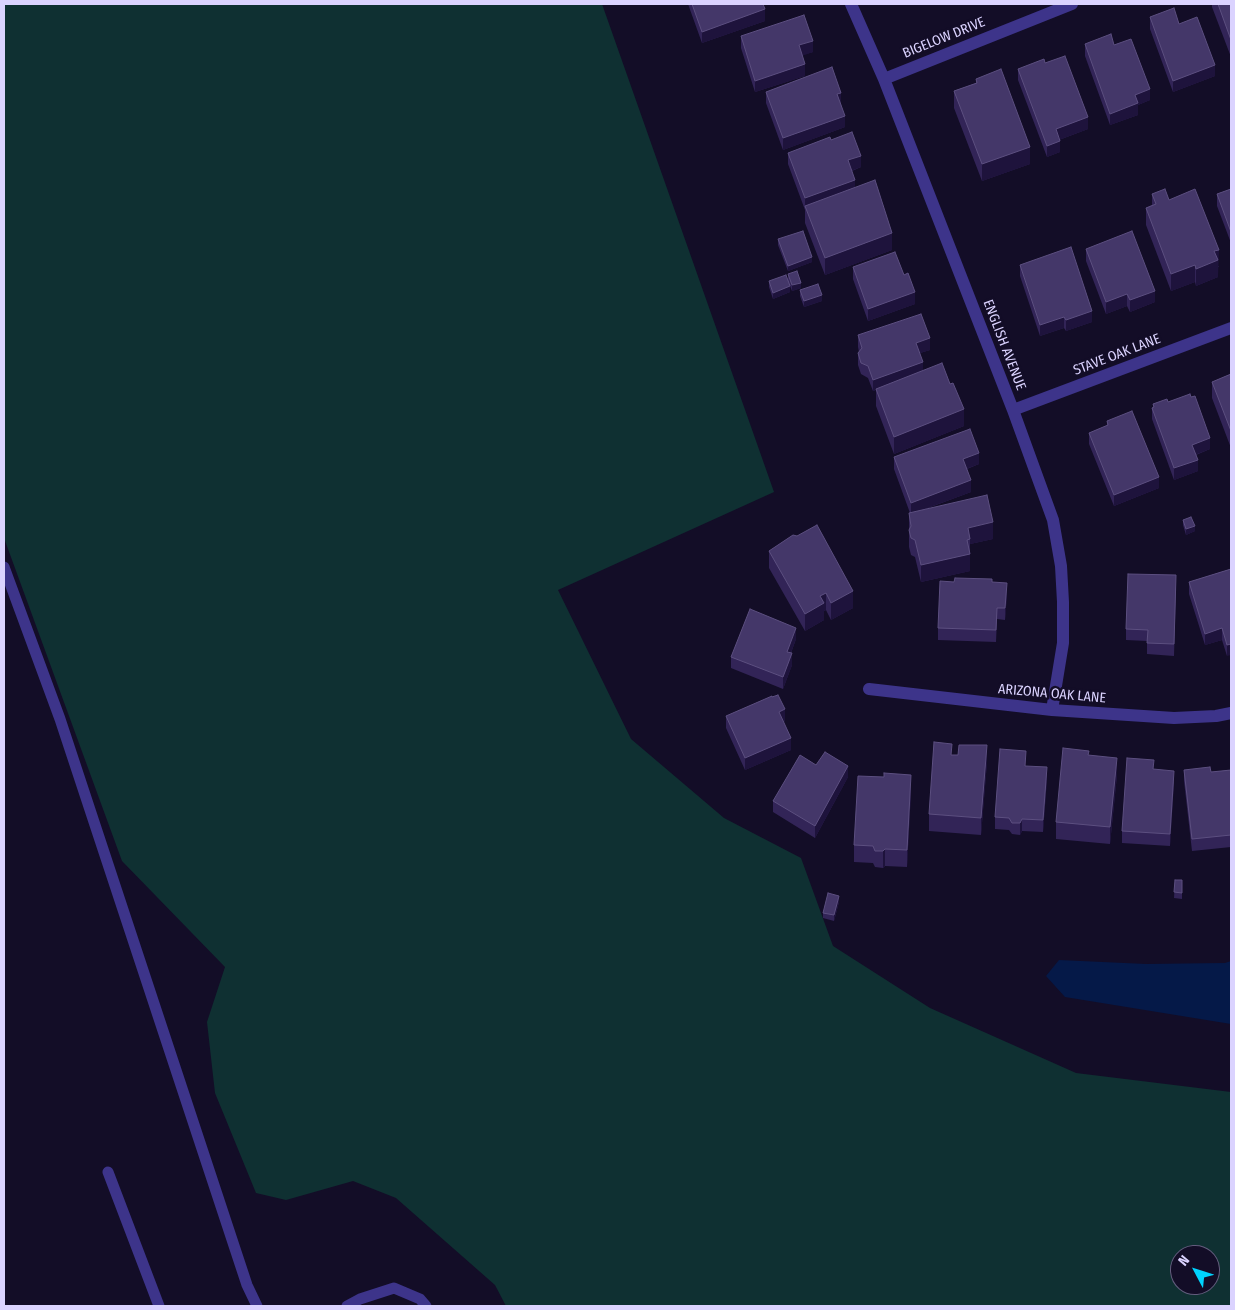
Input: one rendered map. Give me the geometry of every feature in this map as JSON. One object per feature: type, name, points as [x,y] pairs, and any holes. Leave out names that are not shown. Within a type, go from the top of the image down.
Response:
[{"type":"street","name":"ENGLISH AVENUE","points":[[851,4],[884,79],[1013,410],[1053,520],[1062,566],[1063,643],[1052,710]]},
{"type":"street","name":"BIGELOW DRIVE","points":[[884,79],[1072,4]]},
{"type":"street","name":"STAVE OAK LANE","points":[[1013,410],[1231,328]]},
{"type":"street","name":"ARIZONA OAK LANE","points":[[870,690],[1052,710],[1174,718],[1216,716],[1231,713]]},
{"type":"lane","points":[[4,567],[63,728],[247,1285],[256,1306]]},
{"type":"lane","points":[[108,1172],[159,1306]]},
{"type":"lane","points":[[347,1306],[360,1299],[394,1288],[420,1299],[426,1306]]},
{"type":"green space","points":[[4,4],[602,4],[774,492],[558,590],[631,739],[724,818],[801,858],[833,946],[930,1008],[1076,1073],[1231,1092],[1231,1306],[506,1306],[495,1285],[396,1198],[353,1181],[286,1200],[256,1193],[215,1093],[207,1022],[225,967],[122,861],[4,538]]},
{"type":"water","points":[[1059,960],[1146,964],[1225,963],[1231,961],[1231,1024],[1065,997],[1046,976]]},
{"type":"building","points":[[692,4],[763,4],[765,9],[702,32]]},
{"type":"building","points":[[1218,4],[1231,4],[1231,40]]},
{"type":"building","points":[[1174,8],[1179,24],[1197,17],[1215,65],[1173,81],[1150,17]]},
{"type":"building","points":[[804,15],[813,41],[799,45],[805,64],[755,81],[741,36]]},
{"type":"building","points":[[1111,34],[1114,45],[1131,39],[1150,89],[1135,95],[1138,103],[1110,114],[1085,44]]},
{"type":"building","points":[[1065,56],[1088,117],[1056,129],[1060,141],[1047,146],[1018,69],[1044,59],[1045,63]]},
{"type":"building","points":[[832,67],[841,93],[837,94],[845,116],[783,138],[766,92]]},
{"type":"building","points":[[1001,69],[1030,147],[982,164],[954,91],[977,83],[976,79]]},
{"type":"building","points":[[852,132],[861,156],[848,160],[855,180],[805,198],[788,153],[830,137],[831,140]]},
{"type":"building","points":[[875,180],[892,233],[825,258],[805,206]]},
{"type":"building","points":[[1165,189],[1169,200],[1195,189],[1219,250],[1214,251],[1218,260],[1196,269],[1195,265],[1171,274],[1146,208],[1156,204],[1152,194]]},
{"type":"building","points":[[1231,189],[1231,232],[1217,194]]},
{"type":"building","points":[[803,231],[812,257],[788,266],[778,239]]},
{"type":"building","points":[[1132,231],[1155,291],[1130,300],[1127,294],[1106,302],[1086,249]]},
{"type":"building","points":[[1071,247],[1092,311],[1066,320],[1064,317],[1040,325],[1020,265]]},
{"type":"building","points":[[895,252],[904,275],[908,273],[915,292],[868,309],[853,267]]},
{"type":"building","points":[[797,271],[801,283],[792,285],[788,274]]},
{"type":"building","points":[[786,275],[790,286],[773,293],[769,281]]},
{"type":"building","points":[[818,284],[822,295],[804,301],[800,290]]},
{"type":"building","points":[[921,314],[930,338],[916,343],[923,362],[873,380],[868,366],[861,363],[858,353],[862,348],[858,335]]},
{"type":"building","points":[[942,363],[950,384],[953,383],[964,409],[894,437],[876,389]]},
{"type":"building","points":[[1231,374],[1231,431],[1212,382]]},
{"type":"building","points":[[1190,394],[1191,397],[1195,396],[1210,438],[1192,445],[1198,460],[1174,468],[1152,408],[1154,407],[1153,404],[1167,399],[1168,402]]},
{"type":"building","points":[[1132,411],[1159,477],[1114,495],[1089,433],[1108,425],[1107,421]]},
{"type":"building","points":[[970,429],[979,453],[963,459],[971,480],[911,503],[894,457]]},
{"type":"building","points":[[987,495],[993,522],[968,528],[970,539],[967,540],[970,554],[921,565],[915,540],[911,538],[909,530],[911,526],[909,513]]},
{"type":"building","points":[[1191,517],[1195,526],[1186,529],[1183,520]]},
{"type":"building","points":[[817,525],[853,591],[831,603],[826,593],[820,596],[824,603],[805,614],[769,551],[793,535],[797,536]]},
{"type":"building","points":[[1231,569],[1231,644],[1227,645],[1222,628],[1205,634],[1189,582]]},
{"type":"building","points":[[1128,574],[1176,575],[1174,644],[1147,643],[1148,630],[1126,629]]},
{"type":"building","points":[[955,578],[992,579],[992,582],[1007,583],[1005,608],[997,608],[996,630],[938,628],[940,581],[954,582]]},
{"type":"building","points":[[750,609],[796,628],[787,652],[792,653],[783,677],[731,657]]},
{"type":"building","points":[[778,695],[785,709],[779,712],[791,738],[745,758],[726,716]]},
{"type":"building","points":[[934,742],[952,744],[951,755],[958,755],[959,745],[987,745],[981,818],[929,814]]},
{"type":"building","points":[[1063,748],[1089,751],[1088,755],[1117,758],[1110,827],[1056,822]]},
{"type":"building","points":[[1000,749],[1026,751],[1025,766],[1047,767],[1043,820],[1022,819],[1020,823],[1012,823],[1009,818],[995,817]]},
{"type":"building","points":[[825,752],[848,766],[815,826],[773,801],[800,755],[816,765]]},
{"type":"building","points":[[1127,758],[1154,760],[1153,769],[1174,771],[1170,834],[1122,831]]},
{"type":"building","points":[[1210,767],[1211,772],[1231,770],[1231,835],[1192,839],[1184,770]]},
{"type":"building","points":[[884,773],[911,775],[907,850],[885,849],[883,851],[875,851],[873,846],[854,845],[858,776],[884,777]]},
{"type":"building","points":[[1175,880],[1182,880],[1182,893],[1174,892]]},
{"type":"building","points":[[828,893],[839,896],[834,915],[823,913]]}]
